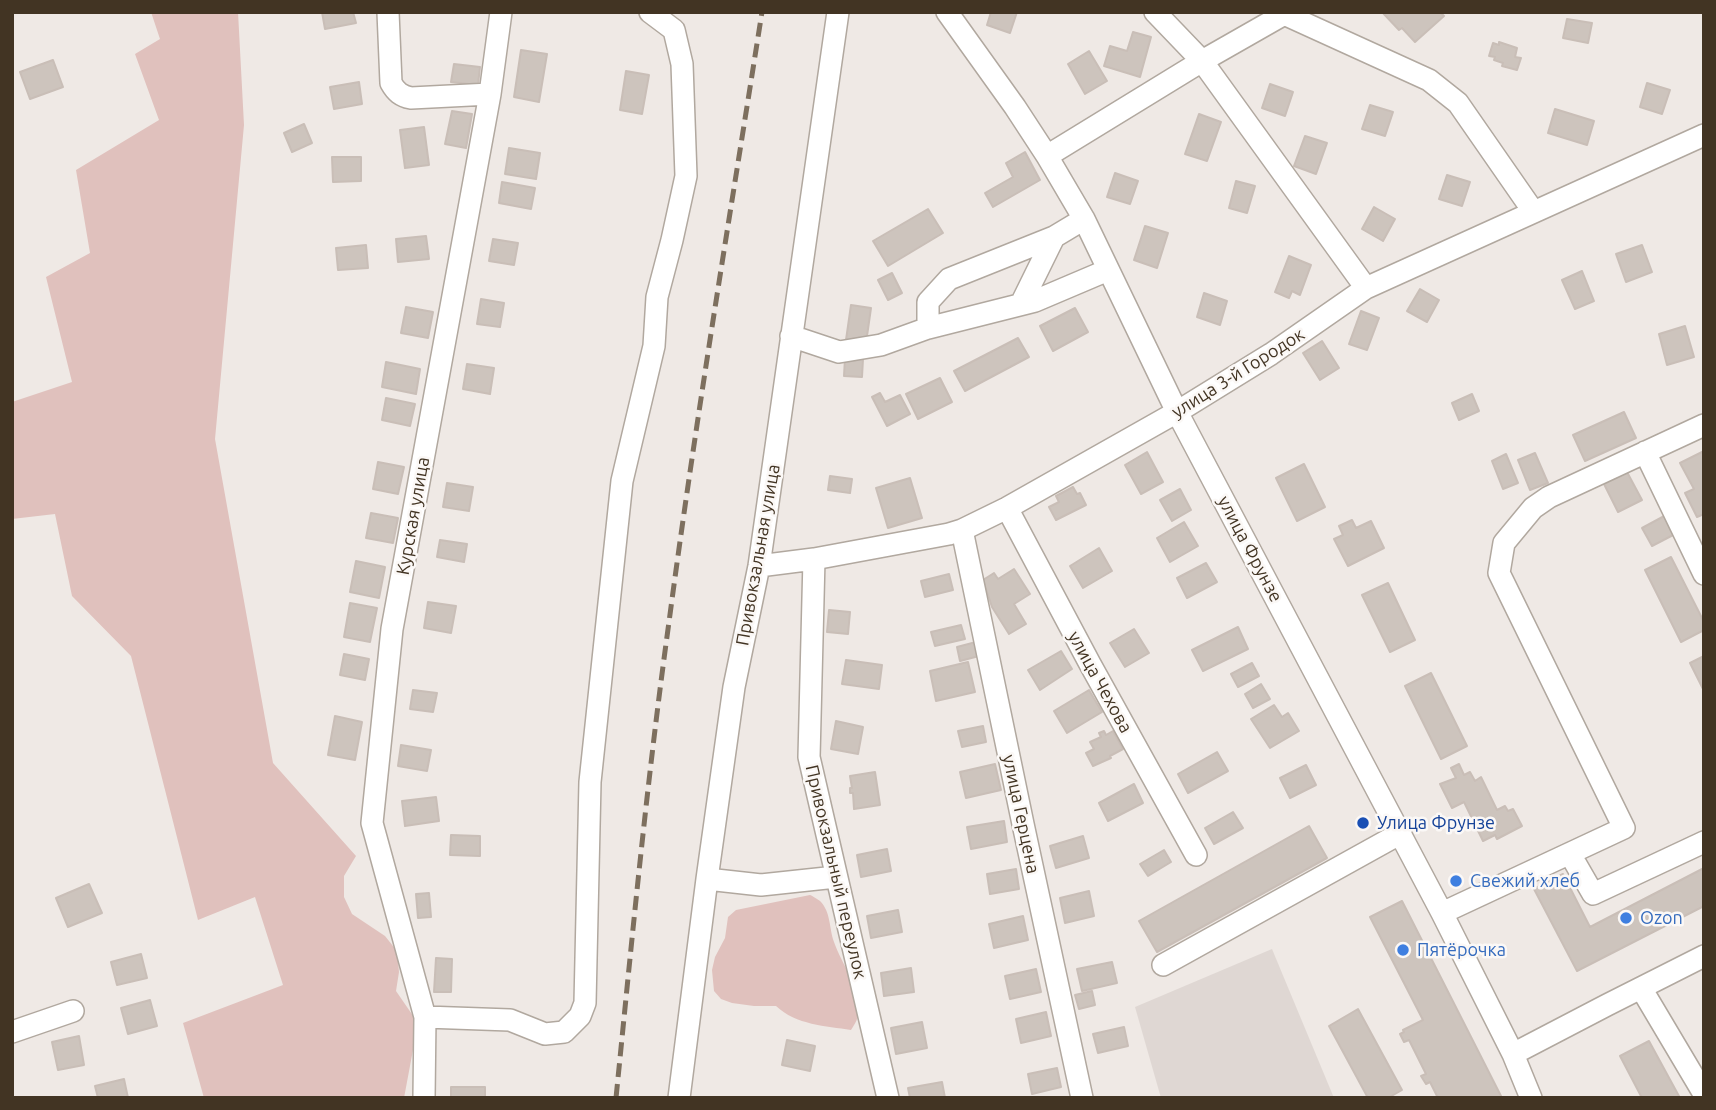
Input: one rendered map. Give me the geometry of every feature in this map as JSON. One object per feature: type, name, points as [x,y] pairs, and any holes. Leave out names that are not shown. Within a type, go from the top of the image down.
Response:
[{"type":"street","points":[[388,12],[391,83],[401,96],[411,98],[490,94]]},
{"type":"street","name":"Курская улица","points":[[424,1098],[425,1017],[372,822],[392,629],[490,94],[502,12]]},
{"type":"street","points":[[425,1017],[510,1020],[545,1034],[564,1032],[580,1016],[585,1003],[590,782],[622,481],[654,346],[657,297],[686,176],[682,64],[674,30],[650,12]]},
{"type":"street","name":"Привокзальная улица","points":[[679,1098],[734,687],[759,566],[838,12]]},
{"type":"street","name":"улица Фрунзе","points":[[947,12],[1015,107],[1084,219],[1177,412],[1401,833],[1513,1054],[1531,1098]]},
{"type":"street","points":[[1155,12],[1202,61],[1366,288]]},
{"type":"street","points":[[1047,156],[1286,13],[1429,80],[1458,103],[1533,211]]},
{"type":"street","name":"улица 3-й Городок","points":[[759,566],[814,559],[962,530],[1007,508],[1177,412],[1271,354],[1366,288],[1704,135]]},
{"type":"street","points":[[928,328],[928,302],[949,279],[1054,237],[1084,219]]},
{"type":"street","points":[[1021,304],[1054,237]]},
{"type":"street","points":[[791,336],[839,352],[881,345],[928,328],[1035,301],[1108,270]]},
{"type":"street","points":[[1442,913],[1623,828],[1499,573],[1504,543],[1533,508],[1549,497],[1704,425]]},
{"type":"street","points":[[1645,452],[1704,574]]},
{"type":"street","name":"улица Чехова","points":[[1007,508],[1196,855]]},
{"type":"street","name":"улица Герцена","points":[[962,530],[1082,1098]]},
{"type":"street","name":"Привокзальный переулок","points":[[814,559],[810,757],[888,1098]]},
{"type":"street","points":[[1163,965],[1401,833]]},
{"type":"street","points":[[1570,854],[1593,894],[1704,842]]},
{"type":"street","points":[[707,879],[761,886],[836,877]]},
{"type":"street","points":[[1513,1054],[1704,956]]},
{"type":"street","points":[[1641,988],[1704,1094]]},
{"type":"street","points":[[12,1032],[73,1011]]},
{"type":"shaded area","points":[[151,12],[238,12],[244,125],[215,439],[273,763],[356,856],[344,876],[344,897],[352,914],[385,936],[397,951],[399,972],[396,991],[418,1023],[404,1098],[204,1098],[183,1023],[283,985],[255,897],[198,920],[131,656],[72,596],[55,514],[12,519],[12,402],[72,382],[46,277],[90,253],[76,170],[159,120],[135,54],[160,39]]},
{"type":"shaded area","points":[[810,895],[820,901],[826,910],[834,942],[856,992],[859,1013],[851,1030],[802,1021],[776,1006],[732,1003],[721,999],[714,991],[712,970],[715,957],[725,938],[728,917],[736,910]]},
{"type":"shaded area","points":[[1272,949],[1334,1098],[1161,1098],[1135,1007]]},
{"type":"building","points":[[322,12],[353,12],[356,23],[325,29]]},
{"type":"building","points":[[991,12],[1017,12],[1010,33],[987,25]]},
{"type":"building","points":[[1382,12],[1440,12],[1444,16],[1415,42]]},
{"type":"building","points":[[1567,19],[1592,23],[1588,43],[1563,38]]},
{"type":"building","points":[[1133,32],[1151,37],[1140,77],[1104,66],[1110,46],[1127,51]]},
{"type":"building","points":[[1499,42],[1517,48],[1515,57],[1521,58],[1517,70],[1502,66],[1503,63],[1489,56],[1493,43],[1499,45]]},
{"type":"building","points":[[521,50],[547,54],[539,102],[514,97]]},
{"type":"building","points":[[1089,51],[1107,81],[1085,94],[1068,64]]},
{"type":"building","points":[[53,60],[63,87],[30,99],[20,72]]},
{"type":"building","points":[[454,64],[480,67],[478,85],[451,82]]},
{"type":"building","points":[[626,71],[649,75],[642,114],[620,110]]},
{"type":"building","points":[[359,82],[362,104],[334,109],[330,87]]},
{"type":"building","points":[[1647,83],[1670,90],[1662,114],[1640,107]]},
{"type":"building","points":[[1270,84],[1293,92],[1285,116],[1262,108]]},
{"type":"building","points":[[1370,105],[1393,112],[1385,136],[1362,129]]},
{"type":"building","points":[[1555,109],[1594,121],[1587,145],[1548,133]]},
{"type":"building","points":[[452,111],[472,114],[466,148],[445,144]]},
{"type":"building","points":[[1199,114],[1221,122],[1207,161],[1185,154]]},
{"type":"building","points":[[304,124],[312,143],[292,152],[284,133]]},
{"type":"building","points":[[424,127],[429,165],[405,168],[400,130]]},
{"type":"building","points":[[1305,136],[1327,143],[1316,174],[1294,166]]},
{"type":"building","points":[[509,148],[540,153],[536,179],[505,174]]},
{"type":"building","points":[[1025,152],[1040,180],[993,207],[985,193],[1013,177],[1006,163]]},
{"type":"building","points":[[332,157],[361,157],[361,181],[333,182]]},
{"type":"building","points":[[1115,173],[1138,181],[1130,204],[1107,197]]},
{"type":"building","points":[[1447,175],[1470,182],[1462,206],[1439,199]]},
{"type":"building","points":[[1236,181],[1255,186],[1247,213],[1229,208]]},
{"type":"building","points":[[502,182],[535,188],[531,209],[499,203]]},
{"type":"building","points":[[1374,207],[1395,219],[1383,241],[1362,229]]},
{"type":"building","points":[[928,209],[943,233],[888,266],[873,241]]},
{"type":"building","points":[[1145,226],[1168,233],[1157,268],[1134,260]]},
{"type":"building","points":[[426,236],[429,259],[398,262],[396,239]]},
{"type":"building","points":[[493,239],[518,243],[514,265],[489,261]]},
{"type":"building","points":[[366,245],[368,268],[338,270],[336,248]]},
{"type":"building","points":[[1642,245],[1652,272],[1626,282],[1616,254]]},
{"type":"building","points":[[1289,256],[1311,265],[1300,295],[1292,291],[1289,298],[1275,292]]},
{"type":"building","points":[[1582,271],[1594,301],[1575,309],[1562,280]]},
{"type":"building","points":[[892,273],[902,293],[888,300],[878,280]]},
{"type":"building","points":[[1420,289],[1439,300],[1427,322],[1407,311]]},
{"type":"building","points":[[1204,293],[1227,301],[1220,325],[1197,317]]},
{"type":"building","points":[[481,299],[504,303],[500,327],[477,324]]},
{"type":"building","points":[[851,305],[871,308],[866,343],[846,340]]},
{"type":"building","points":[[406,307],[433,312],[428,338],[401,333]]},
{"type":"building","points":[[1075,308],[1088,332],[1053,351],[1040,326]]},
{"type":"building","points":[[1361,311],[1379,318],[1367,350],[1349,344]]},
{"type":"building","points":[[1685,326],[1694,357],[1667,365],[1659,334]]},
{"type":"building","points":[[1018,338],[1029,357],[965,391],[954,371]]},
{"type":"building","points":[[1322,341],[1339,368],[1320,380],[1303,353]]},
{"type":"building","points":[[845,358],[863,359],[862,377],[844,376]]},
{"type":"building","points":[[386,362],[420,369],[416,394],[382,387]]},
{"type":"building","points":[[467,364],[494,368],[490,394],[463,389]]},
{"type":"building","points":[[940,378],[952,402],[918,419],[906,394]]},
{"type":"building","points":[[880,393],[885,402],[900,395],[910,414],[887,426],[872,397]]},
{"type":"building","points":[[1472,394],[1479,411],[1459,420],[1452,403]]},
{"type":"building","points":[[386,398],[415,404],[410,426],[382,420]]},
{"type":"building","points":[[1624,412],[1636,438],[1585,461],[1573,435]]},
{"type":"building","points":[[1704,451],[1704,514],[1697,517],[1685,493],[1694,489],[1680,463]]},
{"type":"building","points":[[1147,452],[1163,482],[1141,494],[1125,465]]},
{"type":"building","points":[[1535,453],[1548,483],[1530,490],[1518,460]]},
{"type":"building","points":[[1506,454],[1518,483],[1503,489],[1492,461]]},
{"type":"building","points":[[378,462],[404,467],[398,494],[373,489]]},
{"type":"building","points":[[1304,464],[1325,507],[1297,521],[1276,478]]},
{"type":"building","points":[[1627,472],[1642,500],[1618,512],[1604,484]]},
{"type":"building","points":[[830,476],[852,479],[850,493],[828,490]]},
{"type":"building","points":[[910,478],[922,518],[888,528],[876,488]]},
{"type":"building","points":[[447,483],[473,487],[469,511],[443,507]]},
{"type":"building","points":[[1073,487],[1077,494],[1080,493],[1086,505],[1056,520],[1049,507],[1059,502],[1056,496]]},
{"type":"building","points":[[1180,489],[1191,510],[1172,521],[1160,500]]},
{"type":"building","points":[[371,513],[398,518],[393,543],[366,538]]},
{"type":"building","points":[[1668,514],[1677,533],[1652,546],[1642,528]]},
{"type":"building","points":[[1352,520],[1356,528],[1371,521],[1384,548],[1348,566],[1334,539],[1343,535],[1339,526]]},
{"type":"building","points":[[1184,522],[1198,546],[1170,562],[1157,538]]},
{"type":"building","points":[[440,540],[467,544],[464,562],[437,557]]},
{"type":"building","points":[[1099,548],[1112,571],[1083,588],[1070,566]]},
{"type":"building","points":[[1671,557],[1704,622],[1704,630],[1681,642],[1645,570]]},
{"type":"building","points":[[356,561],[385,567],[379,598],[350,592]]},
{"type":"building","points":[[1206,563],[1217,582],[1187,598],[1177,578]]},
{"type":"building","points":[[1014,569],[1030,594],[1014,604],[1026,624],[1009,634],[992,607],[983,580],[994,573],[998,579]]},
{"type":"building","points":[[949,574],[953,590],[925,597],[921,581]]},
{"type":"building","points":[[1388,583],[1415,640],[1390,652],[1362,595]]},
{"type":"building","points":[[428,602],[456,606],[451,633],[424,628]]},
{"type":"building","points":[[350,603],[377,608],[370,642],[344,637]]},
{"type":"building","points":[[829,610],[850,612],[848,634],[827,632]]},
{"type":"building","points":[[961,625],[965,639],[935,646],[931,632]]},
{"type":"building","points":[[1238,627],[1248,649],[1203,671],[1192,650]]},
{"type":"building","points":[[1134,629],[1149,653],[1125,667],[1110,643]]},
{"type":"building","points":[[976,642],[979,656],[960,661],[957,647]]},
{"type":"building","points":[[1061,651],[1072,669],[1040,690],[1028,670]]},
{"type":"building","points":[[344,654],[369,659],[365,680],[340,675]]},
{"type":"building","points":[[1704,656],[1704,691],[1690,663]]},
{"type":"building","points":[[846,660],[882,665],[879,689],[842,684]]},
{"type":"building","points":[[968,662],[975,692],[936,701],[930,671]]},
{"type":"building","points":[[1252,663],[1259,676],[1238,687],[1231,674]]},
{"type":"building","points":[[1431,673],[1467,746],[1441,759],[1405,686]]},
{"type":"building","points":[[1261,684],[1270,699],[1253,708],[1245,694]]},
{"type":"building","points":[[413,690],[437,693],[433,712],[410,709]]},
{"type":"building","points":[[1089,690],[1102,712],[1067,733],[1054,711]]},
{"type":"building","points":[[1274,705],[1282,717],[1288,713],[1299,731],[1270,748],[1251,719]]},
{"type":"building","points":[[335,716],[362,722],[355,760],[328,755]]},
{"type":"building","points":[[836,721],[863,727],[858,754],[831,749]]},
{"type":"building","points":[[983,726],[986,742],[962,747],[958,731]]},
{"type":"building","points":[[1104,731],[1106,735],[1113,731],[1123,749],[1093,766],[1086,753],[1094,749],[1090,742],[1101,737],[1099,733]]},
{"type":"building","points":[[401,745],[431,750],[427,771],[398,766]]},
{"type":"building","points":[[1217,752],[1228,771],[1188,793],[1178,774]]},
{"type":"building","points":[[995,764],[1001,790],[966,798],[960,772]]},
{"type":"building","points":[[1459,764],[1464,775],[1470,772],[1475,781],[1481,777],[1497,810],[1505,806],[1508,811],[1513,809],[1522,826],[1497,839],[1495,835],[1483,841],[1464,802],[1452,808],[1440,784],[1456,778],[1451,768]]},
{"type":"building","points":[[1306,765],[1316,785],[1290,798],[1280,778]]},
{"type":"building","points":[[875,772],[880,805],[854,809],[850,776]]},
{"type":"building","points":[[1134,784],[1143,803],[1108,821],[1099,803]]},
{"type":"building","points":[[436,797],[439,821],[405,826],[402,801]]},
{"type":"building","points":[[1233,812],[1243,828],[1214,844],[1205,828]]},
{"type":"building","points":[[1004,821],[1007,842],[971,849],[967,827]]},
{"type":"building","points":[[1309,826],[1327,858],[1157,952],[1139,921]]},
{"type":"building","points":[[451,835],[480,836],[480,856],[450,855]]},
{"type":"building","points":[[1083,836],[1089,858],[1056,868],[1050,846]]},
{"type":"building","points":[[887,849],[891,871],[861,877],[857,855]]},
{"type":"building","points":[[1164,850],[1171,862],[1148,876],[1140,864]]},
{"type":"building","points":[[1704,868],[1704,906],[1577,971],[1534,889],[1563,874],[1590,927]]},
{"type":"building","points":[[1016,869],[1019,889],[990,894],[987,874]]},
{"type":"building","points":[[89,884],[102,913],[68,927],[56,898]]},
{"type":"building","points":[[1089,891],[1094,916],[1065,923],[1060,898]]},
{"type":"building","points":[[429,893],[431,917],[418,918],[416,894]]},
{"type":"building","points":[[1402,901],[1502,1098],[1438,1098],[1430,1082],[1426,1084],[1421,1076],[1426,1074],[1409,1040],[1404,1042],[1400,1034],[1423,1020],[1370,917]]},
{"type":"building","points":[[898,910],[902,932],[871,938],[867,916]]},
{"type":"building","points":[[1023,916],[1028,940],[994,948],[989,924]]},
{"type":"building","points":[[141,954],[147,978],[117,985],[111,962]]},
{"type":"building","points":[[436,958],[452,959],[451,992],[434,992]]},
{"type":"building","points":[[1112,962],[1117,983],[1082,991],[1077,969]]},
{"type":"building","points":[[911,968],[914,992],[884,996],[881,973]]},
{"type":"building","points":[[1036,969],[1041,992],[1010,999],[1005,976]]},
{"type":"building","points":[[1092,991],[1095,1005],[1079,1009],[1075,995]]},
{"type":"building","points":[[150,1000],[157,1026],[128,1034],[121,1008]]},
{"type":"building","points":[[1358,1009],[1402,1090],[1388,1098],[1368,1098],[1329,1026]]},
{"type":"building","points":[[1046,1012],[1051,1036],[1021,1043],[1016,1019]]},
{"type":"building","points":[[922,1022],[927,1048],[896,1054],[891,1028]]},
{"type":"building","points":[[1124,1027],[1128,1046],[1098,1053],[1093,1034]]},
{"type":"building","points":[[79,1036],[84,1065],[58,1070],[52,1042]]},
{"type":"building","points":[[787,1040],[815,1046],[810,1071],[782,1065]]},
{"type":"building","points":[[1649,1041],[1680,1098],[1642,1098],[1620,1056]]},
{"type":"building","points":[[1057,1068],[1061,1087],[1032,1094],[1028,1074]]},
{"type":"building","points":[[124,1079],[128,1098],[98,1098],[95,1086]]},
{"type":"building","points":[[942,1082],[945,1098],[910,1098],[908,1088]]},
{"type":"building","points":[[451,1087],[485,1087],[485,1098],[451,1098]]},
{"type":"railway","points":[[616,1098],[661,681],[702,393],[762,12]]},
{"type":"place","name":"Улица Фрунзе","points":[[1363,823]]},
{"type":"place","name":"Свежий хлеб","points":[[1456,881]]},
{"type":"place","name":"Ozon","points":[[1626,918]]},
{"type":"place","name":"Пятёрочка","points":[[1403,950]]}]
